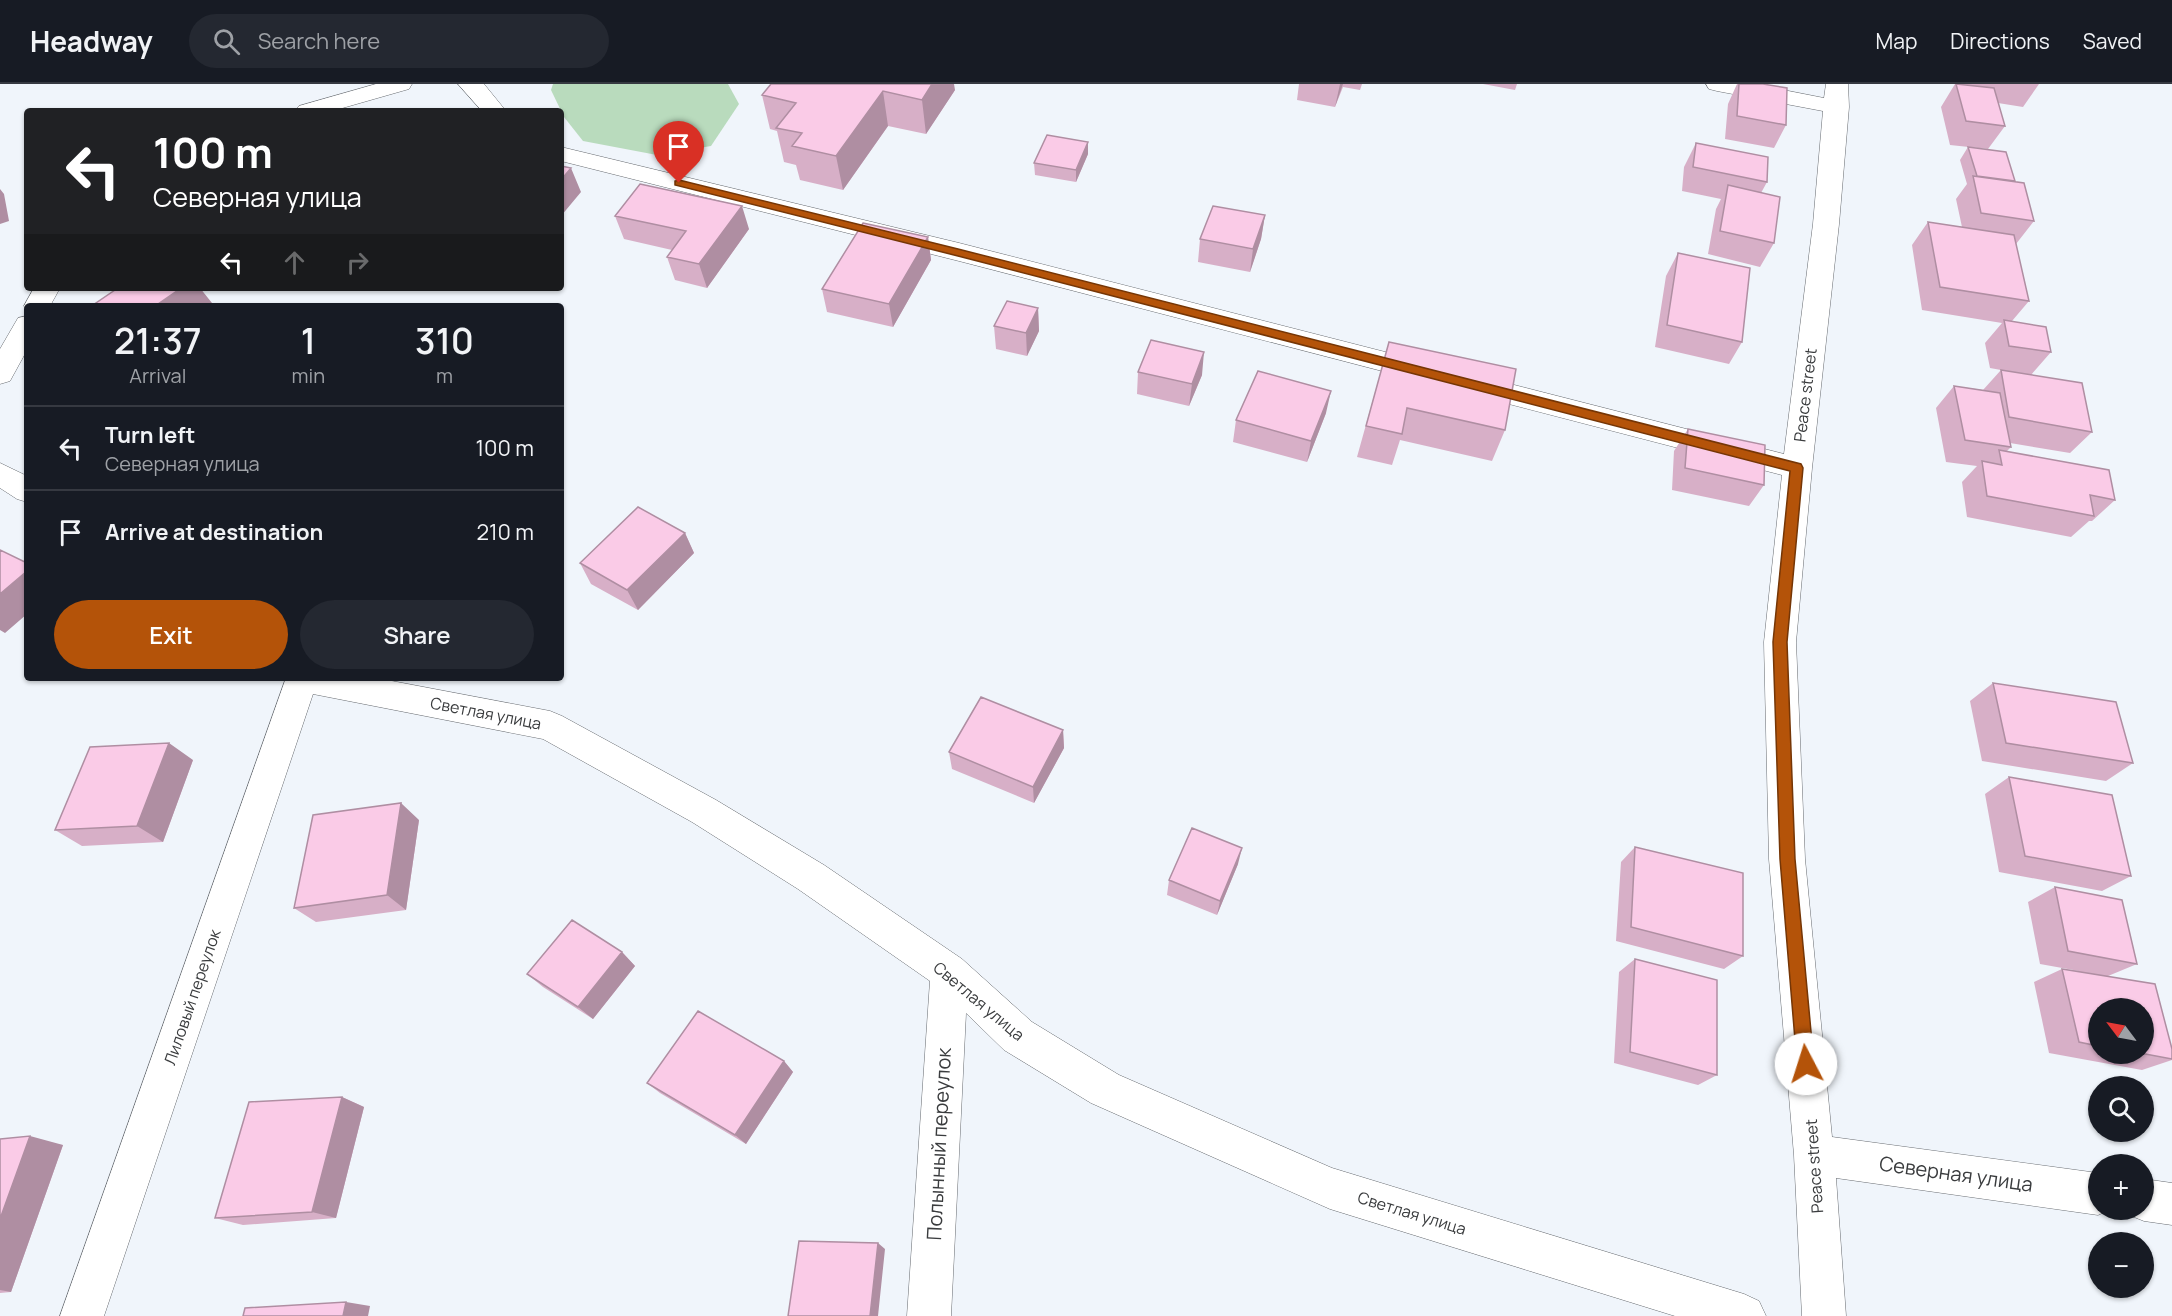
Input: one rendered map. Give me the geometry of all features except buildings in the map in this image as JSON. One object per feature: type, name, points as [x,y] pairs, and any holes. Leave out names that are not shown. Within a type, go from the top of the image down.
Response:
[{"type":"street","points":[[317,108],[401,84]]},
{"type":"street","points":[[469,84],[474,86],[492,108]]},
{"type":"street","points":[[1716,84],[1837,96]]},
{"type":"street","name":"Peace street","points":[[1824,1316],[1814,1155],[1787,859],[1780,642],[1797,468],[1825,235],[1837,96]]},
{"type":"street","points":[[564,155],[970,255],[1797,468]]},
{"type":"street","points":[[0,374],[24,330]]},
{"type":"street","points":[[0,474],[24,489]]},
{"type":"street","name":"Лиловый переулок","points":[[82,1316],[302,681]]},
{"type":"street","name":"Светлая улица","points":[[318,681],[550,726],[705,811],[811,877],[949,972],[1018,1036],[1105,1089],[1330,1188],[1744,1316]]},
{"type":"street","name":"Полынный переулок","points":[[929,1316],[949,972]]},
{"type":"street","name":"Северная улица","points":[[1814,1155],[2088,1193]]},
{"type":"street","points":[[2154,1201],[2172,1204]]},
{"type":"green space","points":[[553,84],[728,84],[739,104],[711,146],[657,155],[583,141],[564,117],[564,108],[560,108],[551,90]]},
{"type":"route","points":[[679,183],[958,252],[1797,468],[1780,642],[1787,859],[1806,1064]]}]
